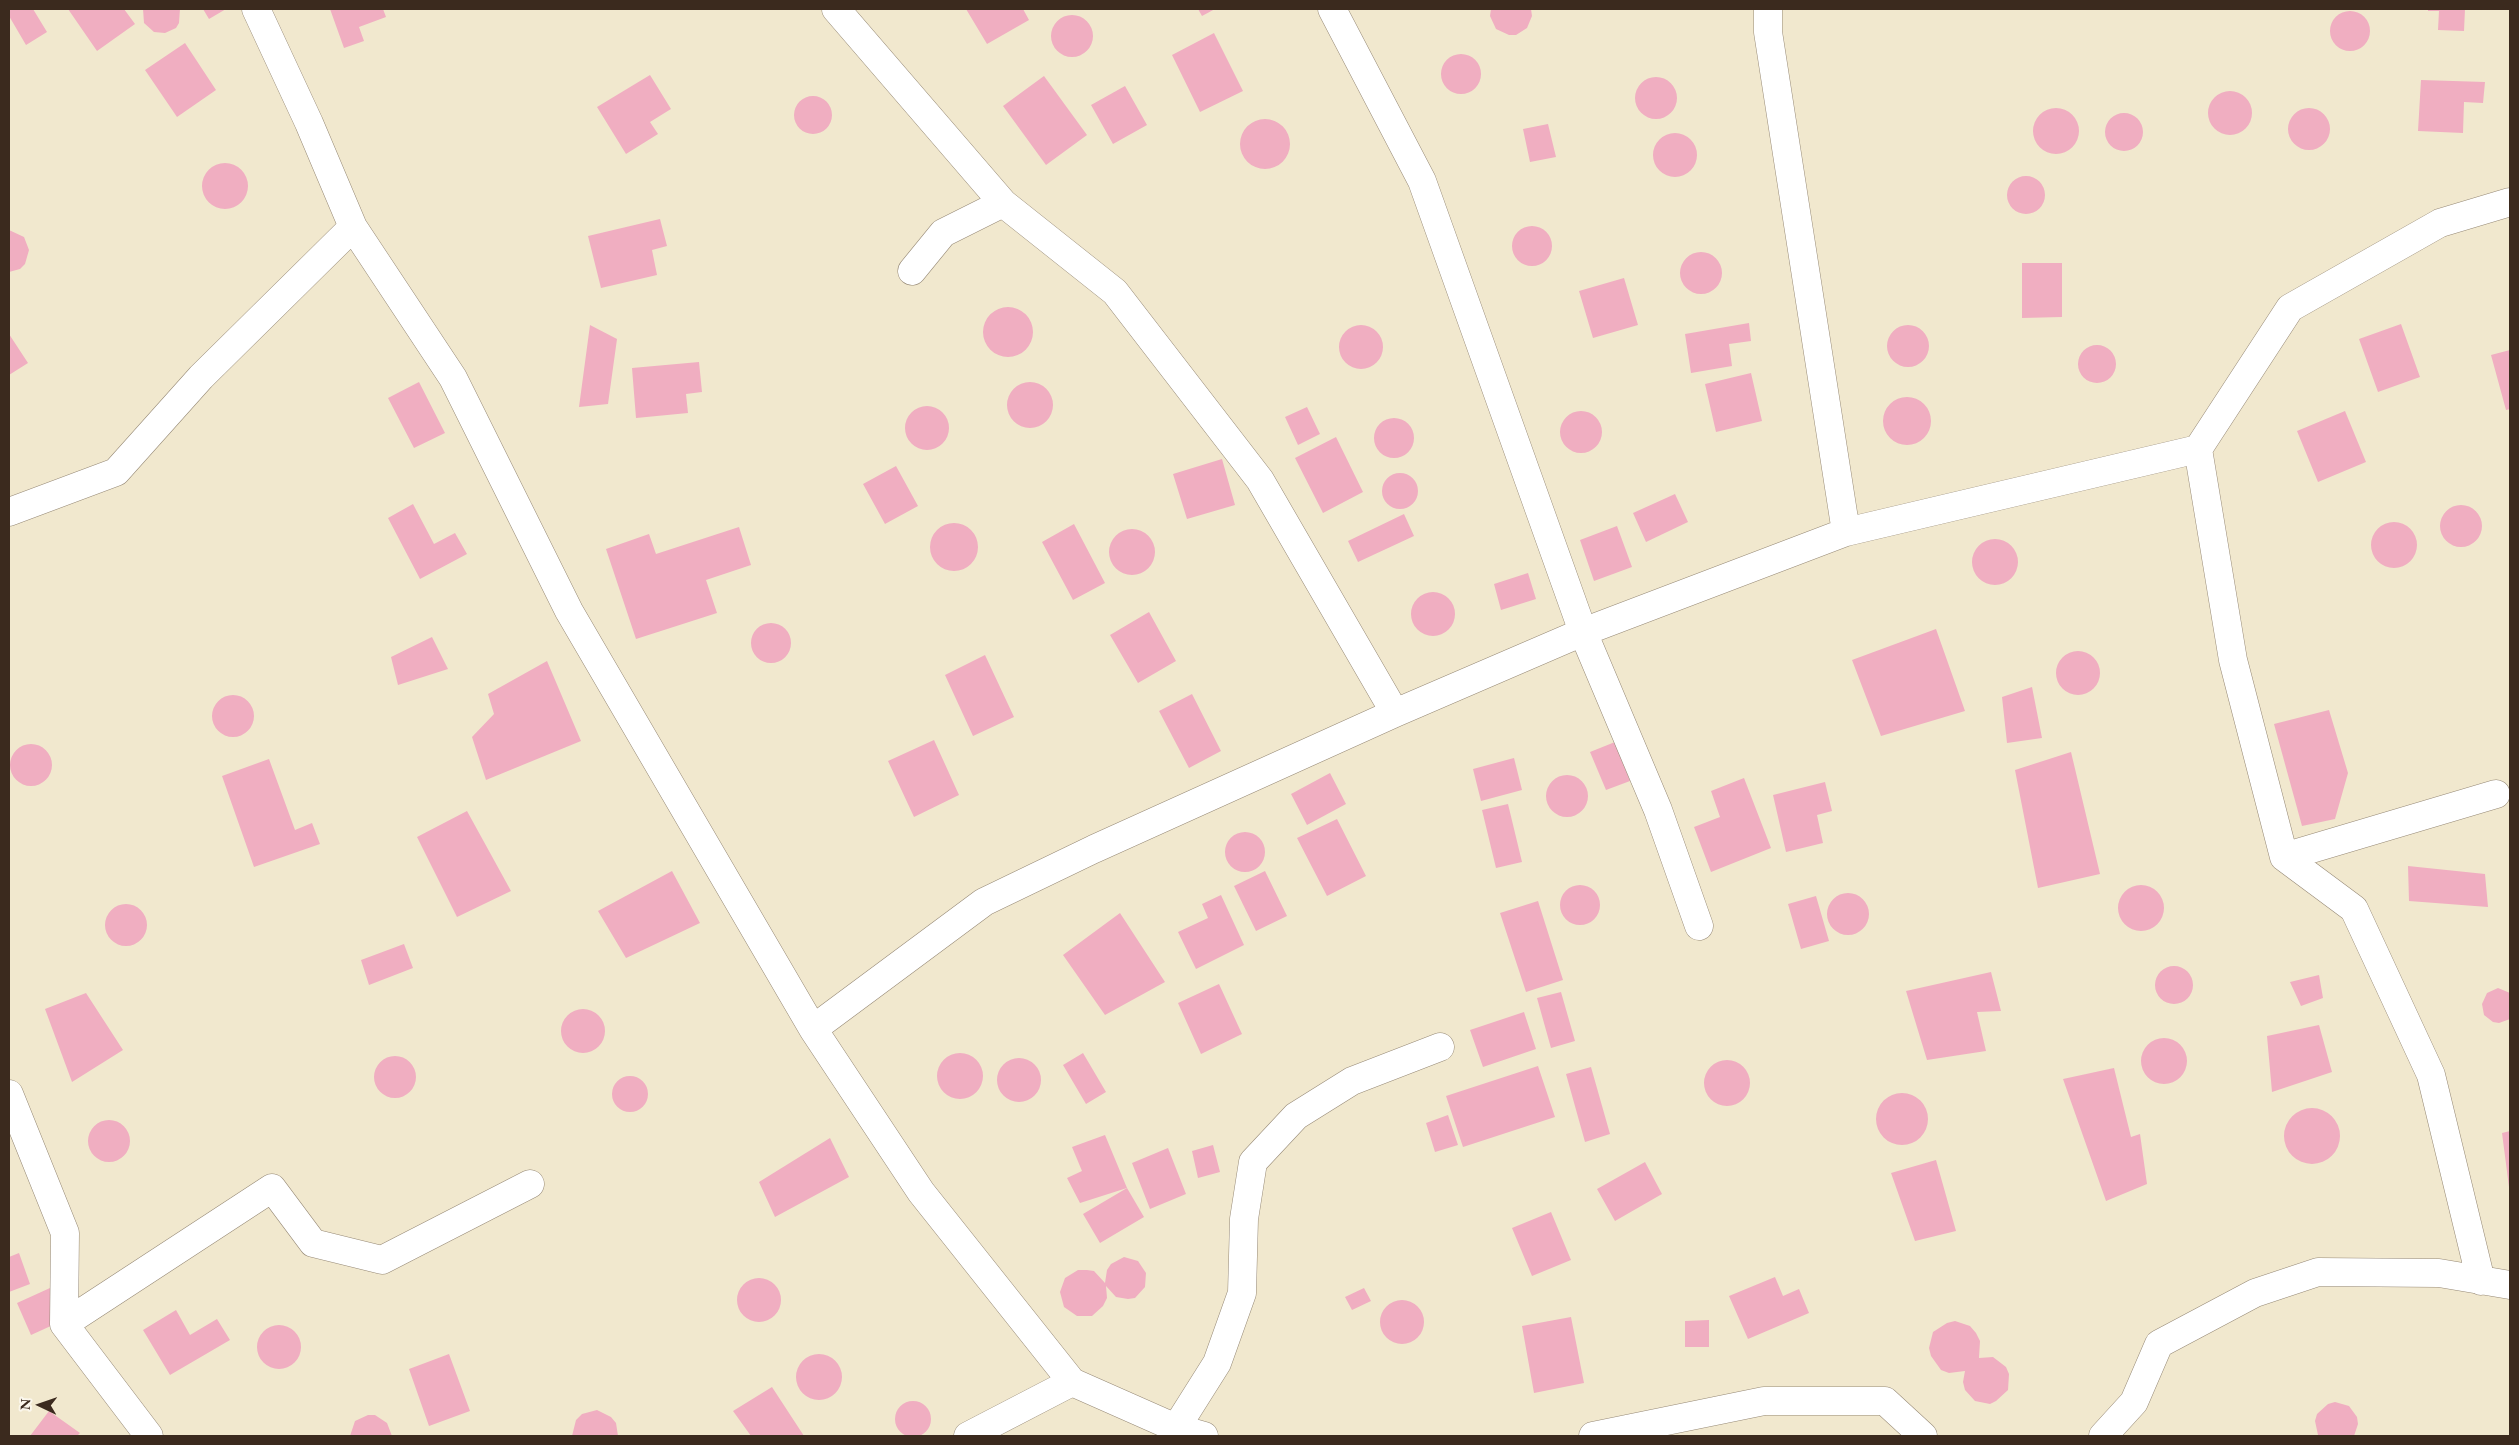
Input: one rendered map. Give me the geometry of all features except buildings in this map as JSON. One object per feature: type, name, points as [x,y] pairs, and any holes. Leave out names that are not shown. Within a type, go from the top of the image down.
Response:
[{"type":"street","points":[[256,9],[309,122],[353,227],[453,378],[569,611],[813,1029],[921,1192],[1072,1382],[1176,1428],[1204,1436]]},
{"type":"street","points":[[836,9],[1003,203],[1115,292],[1260,480],[1395,714]]},
{"type":"street","points":[[1332,9],[1422,181],[1583,632],[1658,810],[1699,926]]},
{"type":"street","points":[[1768,9],[1768,32],[1846,532]]},
{"type":"street","points":[[2481,1281],[2431,1075],[2354,909],[2284,857],[2233,660],[2198,449],[2290,308],[2440,223],[2510,202]]},
{"type":"street","points":[[912,272],[943,233],[1003,203]]},
{"type":"street","points":[[9,512],[116,472],[201,377],[353,227]]},
{"type":"street","points":[[813,1029],[984,902],[1094,849],[1583,632],[1846,532],[2198,449]]},
{"type":"street","points":[[2284,857],[2496,794]]},
{"type":"street","points":[[1176,1428],[1217,1363],[1242,1293],[1244,1219],[1253,1162],[1296,1116],[1344,1086],[1440,1047]]},
{"type":"street","points":[[9,1094],[65,1233],[64,1324],[149,1436]]},
{"type":"street","points":[[64,1324],[272,1188],[313,1243],[382,1260],[530,1184]]},
{"type":"street","points":[[2103,1436],[2134,1402],[2159,1344],[2255,1293],[2318,1272],[2440,1273],[2510,1285]]},
{"type":"street","points":[[968,1436],[1072,1382]]},
{"type":"street","points":[[1593,1436],[1764,1401],[1885,1401],[1923,1436]]}]
